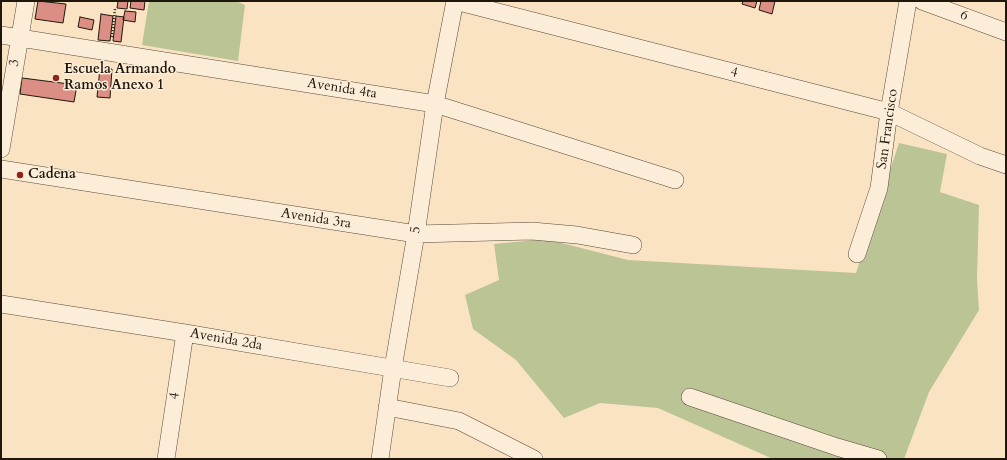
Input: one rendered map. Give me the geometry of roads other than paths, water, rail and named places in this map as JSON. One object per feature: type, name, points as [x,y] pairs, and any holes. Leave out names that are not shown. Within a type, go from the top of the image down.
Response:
[{"type":"street","name":"3","points":[[1,149],[26,1]]},
{"type":"street","name":"4","points":[[455,1],[889,112],[980,156],[1006,165]]},
{"type":"street","name":"5","points":[[380,459],[435,104],[455,1]]},
{"type":"street","name":"San Francisco","points":[[857,254],[880,188],[889,112],[908,1]]},
{"type":"street","name":"6","points":[[922,1],[1006,32]]},
{"type":"street","name":"Avenida 4ta","points":[[1,35],[110,51],[435,104],[675,180]]},
{"type":"street","name":"Avenida 3ra","points":[[1,169],[416,234],[532,231],[577,235],[633,245]]},
{"type":"street","name":"Avenida 2da","points":[[1,304],[185,332],[450,378]]},
{"type":"street","name":"4","points":[[166,459],[185,332]]},
{"type":"street","points":[[690,397],[836,447],[878,459]]},
{"type":"street","points":[[387,407],[459,421],[534,459]]},
{"type":"place","name":"Escuela Armando Ramos Anexo 1","points":[[56,78]]},
{"type":"place","name":"Cadena","points":[[20,175]]}]
